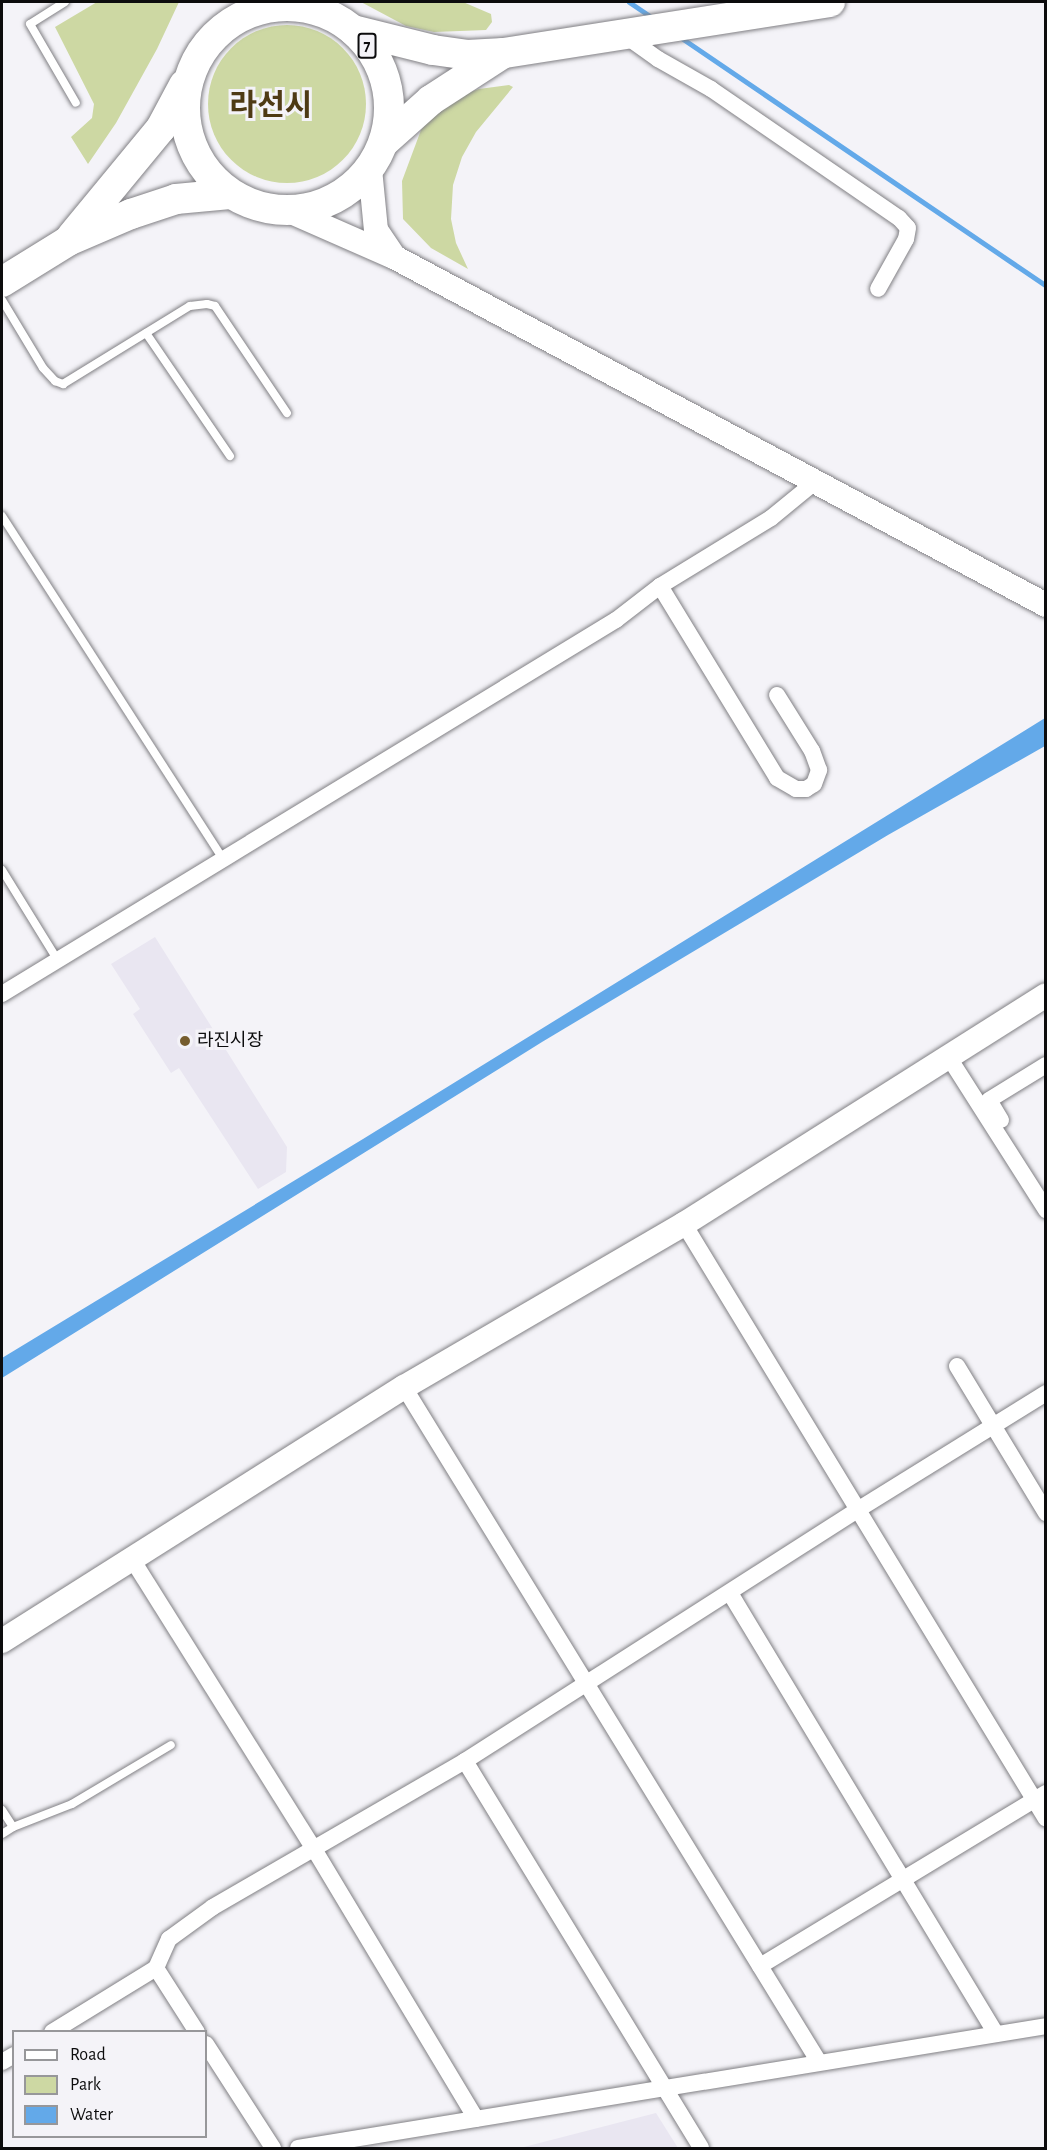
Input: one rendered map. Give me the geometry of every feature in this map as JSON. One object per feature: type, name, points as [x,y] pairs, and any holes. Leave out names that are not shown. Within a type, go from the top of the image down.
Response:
[{"type":"highway","name":"7","points":[[353,30],[433,50],[467,55],[504,53],[830,2]]},
{"type":"highway","name":"7","points":[[68,241],[161,128],[201,51],[220,29],[245,14],[271,4],[301,6],[329,15],[353,30],[373,53],[386,81],[390,112],[384,142],[370,169],[348,191],[320,206],[289,211],[258,207],[230,194],[206,171],[190,142],[184,110],[189,77]]},
{"type":"highway","name":"7","points":[[384,142],[431,100],[504,53]]},
{"type":"highway","name":"7","points":[[2,282],[68,241],[176,199],[230,194]]},
{"type":"street","points":[[633,32],[658,59],[711,89],[899,218],[908,228],[906,239],[878,290]]},
{"type":"street","points":[[370,169],[376,230],[394,257]]},
{"type":"street","points":[[289,211],[394,257],[1046,605]]},
{"type":"street","points":[[2,994],[606,626],[660,586],[771,518],[814,482]]},
{"type":"street","points":[[660,586],[777,778],[796,789],[806,789],[814,784],[819,770],[812,751],[777,695]]},
{"type":"street","points":[[2,1641],[404,1387],[684,1224],[1046,995]]},
{"type":"street","points":[[948,1056],[1046,1210]]},
{"type":"street","points":[[1046,1065],[989,1100],[1046,1192]]},
{"type":"street","points":[[684,1224],[859,1509],[1040,1796],[1046,1819]]},
{"type":"street","points":[[957,1366],[1046,1514]]},
{"type":"street","points":[[404,1387],[819,2062]]},
{"type":"street","points":[[54,2030],[156,1968],[169,1939],[213,1907],[465,1761],[859,1509],[1046,1393]]},
{"type":"street","points":[[132,1559],[314,1848],[476,2119]]},
{"type":"street","points":[[730,1593],[996,2034]]},
{"type":"street","points":[[465,1761],[701,2148]]},
{"type":"street","points":[[760,1966],[1040,1796]]},
{"type":"street","points":[[156,1968],[196,2030]]},
{"type":"street","points":[[298,2148],[1046,2026]]},
{"type":"street","points":[[207,2049],[273,2148]]},
{"type":"lane","points":[[65,2],[30,24],[76,103]]},
{"type":"lane","points":[[2,300],[43,368],[55,381],[63,384],[190,306],[207,304],[215,306],[287,413]]},
{"type":"lane","points":[[146,333],[230,456]]},
{"type":"lane","points":[[2,516],[222,858]]},
{"type":"lane","points":[[2,870],[57,959]]},
{"type":"lane","points":[[2,1834],[13,1827],[72,1804],[171,1745]]},
{"type":"lane","points":[[2,1810],[13,1827]]},
{"type":"shaded area","name":"라진시장","points":[[155,937],[287,1147],[286,1172],[258,1189],[179,1068],[171,1073],[133,1014],[140,1009],[111,964]]},
{"type":"shaded area","points":[[656,2113],[678,2148],[520,2148]]},
{"type":"green space","points":[[97,2],[179,2],[157,49],[116,123],[88,164],[71,137],[92,118],[94,104],[55,27]]},
{"type":"green space","points":[[361,2],[463,2],[491,14],[492,22],[486,30],[434,32],[406,26]]},
{"type":"green space","points":[[287,25],[302,26],[317,31],[331,38],[343,48],[353,60],[360,74],[365,89],[365,119],[360,134],[353,148],[343,160],[331,170],[317,177],[302,182],[287,183],[272,182],[257,177],[243,170],[231,160],[221,148],[214,134],[209,119],[208,104],[209,89],[214,74],[221,60],[231,48],[243,38],[257,31],[272,26]]},
{"type":"green space","points":[[509,85],[513,87],[476,132],[462,157],[453,185],[451,219],[456,243],[468,269],[431,248],[403,219],[402,181],[421,130],[438,110],[456,97],[479,89]]},
{"type":"water","points":[[1045,718],[1045,746],[888,835],[542,1042],[2,1378],[2,1358],[363,1139]]},
{"type":"waterway","points":[[629,2],[653,18]]},
{"type":"waterway","points":[[680,37],[1046,286]]},
{"type":"place","name":"라진시장","points":[[185,1041]]},
{"type":"district","name":"라선시","points":[[271,106]]}]
